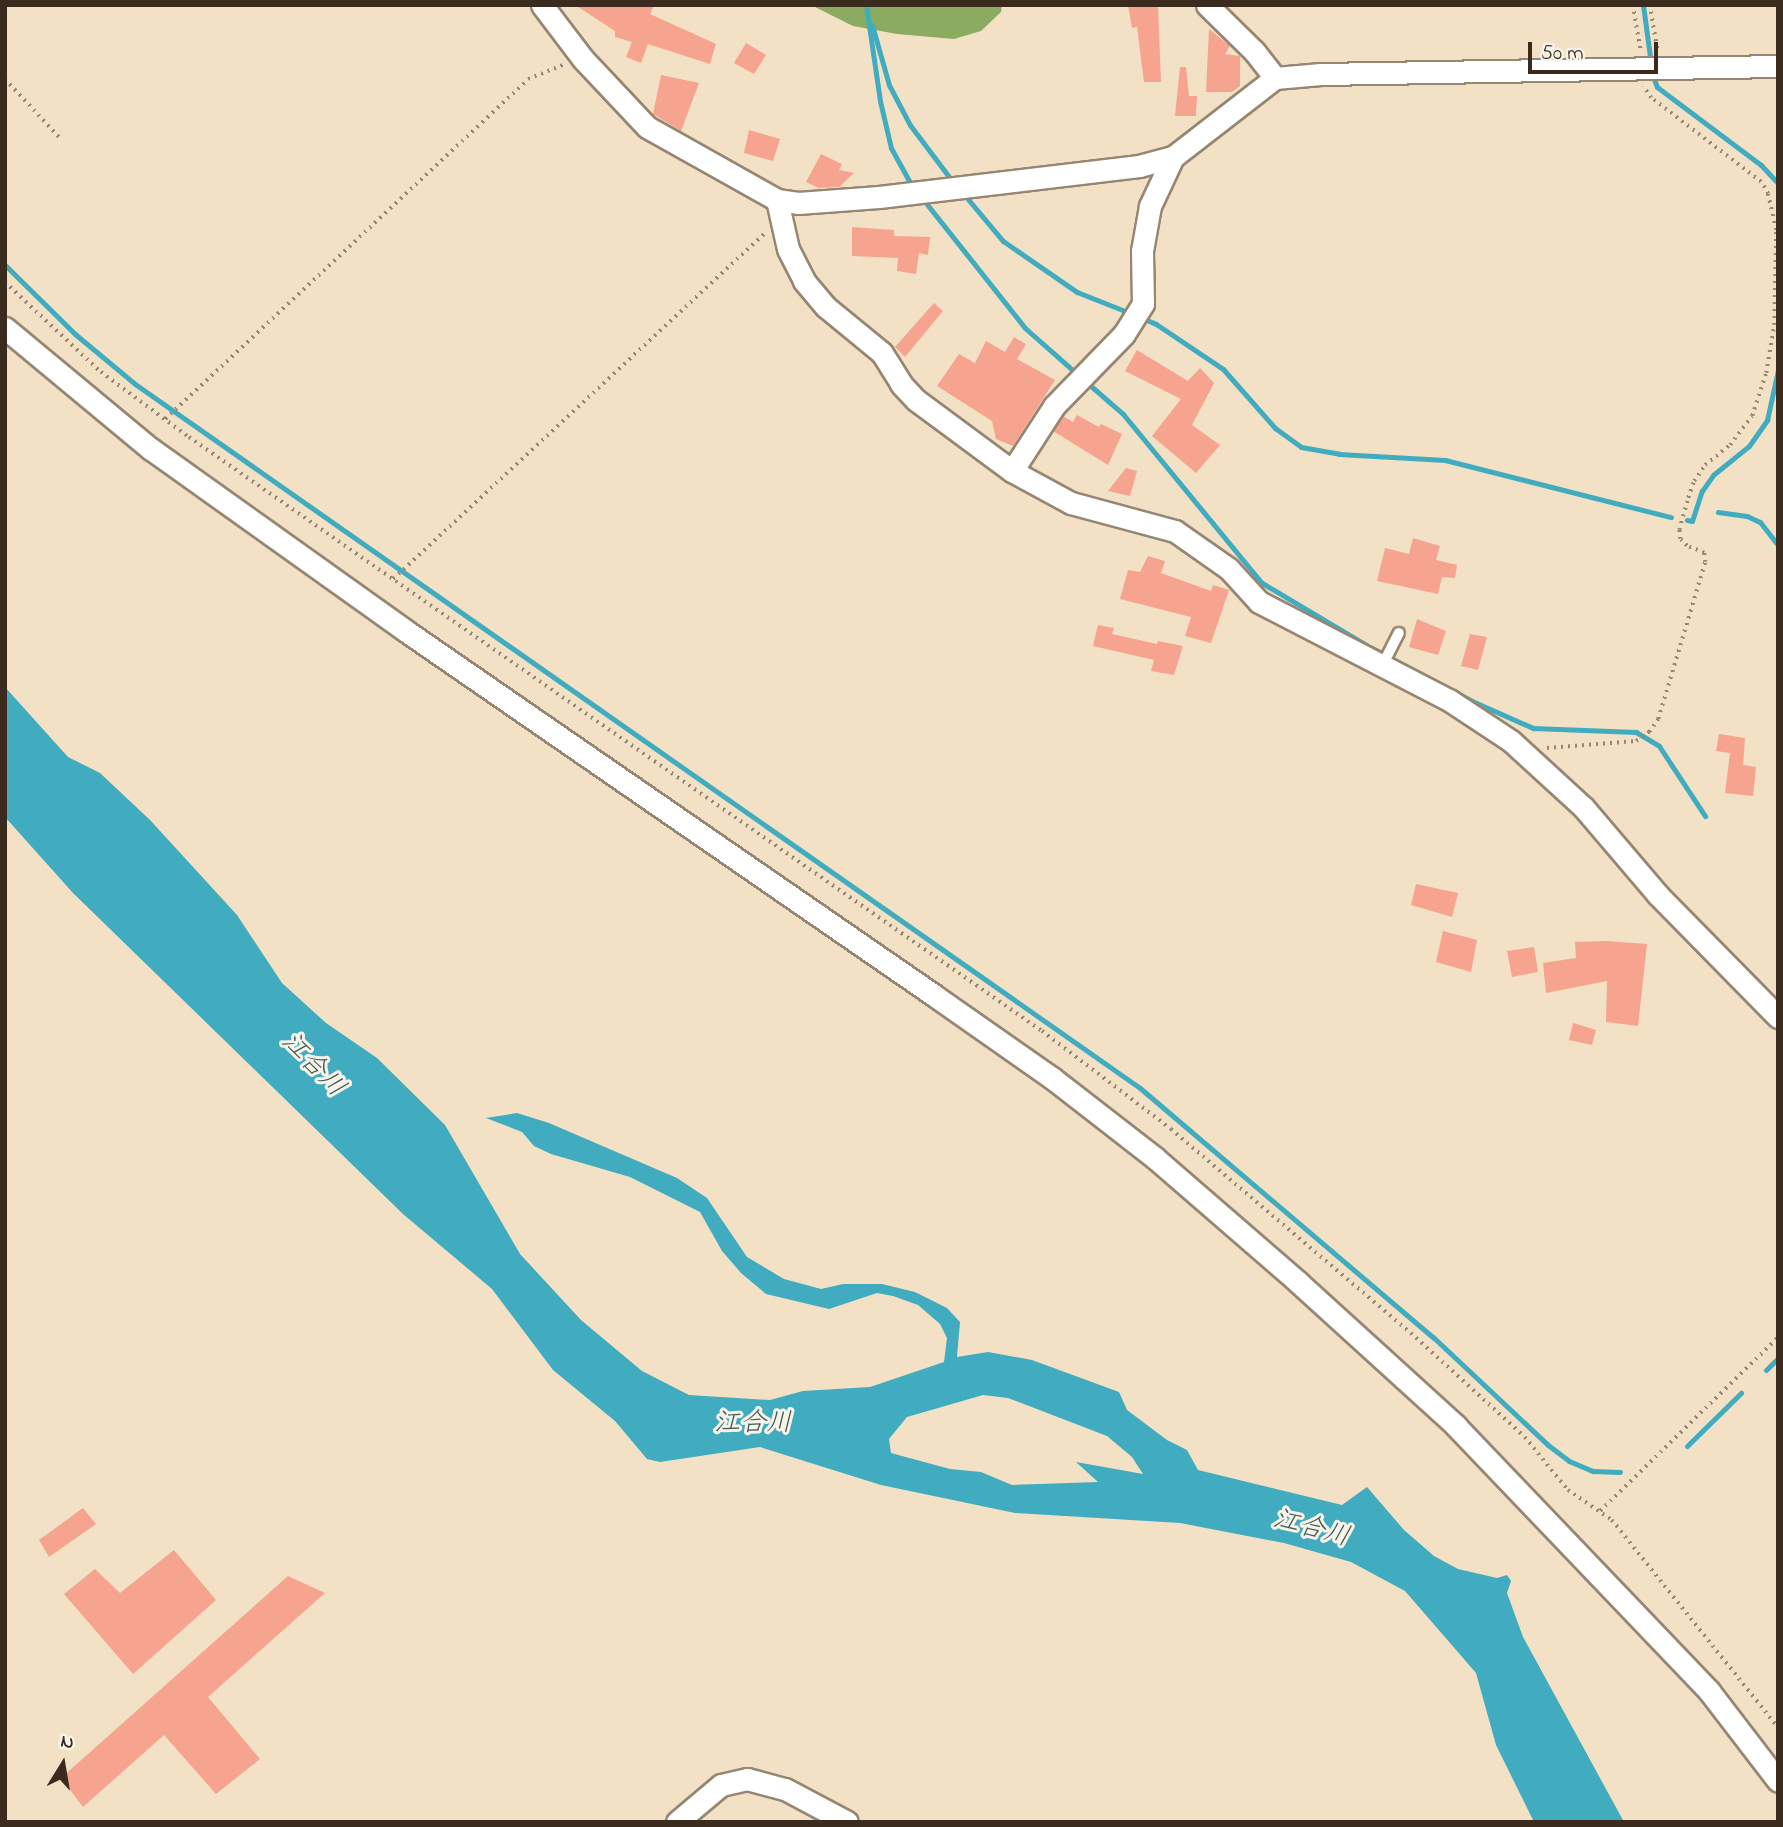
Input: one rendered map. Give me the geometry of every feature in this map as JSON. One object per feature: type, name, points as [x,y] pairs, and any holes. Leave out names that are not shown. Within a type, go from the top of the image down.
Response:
[{"type":"street","points":[[542,5],[583,59],[647,127],[778,209],[1139,166],[1173,157],[1275,78],[1321,74],[1778,66]]},
{"type":"street","points":[[1207,5],[1254,51],[1275,78]]},
{"type":"street","points":[[1012,471],[1054,406],[1129,326],[1143,306],[1142,251],[1150,206],[1173,157]]},
{"type":"street","points":[[778,209],[788,249],[804,281],[827,307],[882,353],[901,384],[916,400],[1012,471],[1071,503],[1175,531],[1230,569],[1259,603],[1449,700],[1530,757],[1584,808],[1658,895],[1778,1017]]},
{"type":"street","points":[[5,328],[151,449],[451,662],[1031,1063],[1155,1158],[1298,1282],[1456,1426],[1709,1691],[1778,1781]]},
{"type":"street","points":[[677,1822],[721,1785],[747,1779],[785,1789],[847,1822]]},
{"type":"lane","points":[[1382,666],[1399,633]]},
{"type":"path","points":[[1633,5],[1641,55],[1650,67]]},
{"type":"path","points":[[1530,757],[1549,748],[1636,741],[1649,732],[1658,719],[1705,562],[1704,553],[1687,546],[1680,539],[1679,530],[1688,498],[1694,481],[1705,465],[1730,445],[1752,416],[1766,373],[1774,325],[1776,230],[1773,208],[1761,182],[1651,99],[1641,83],[1650,67],[1650,5]]},
{"type":"path","points":[[165,419],[528,79],[583,59]]},
{"type":"path","points":[[5,79],[60,138]]},
{"type":"path","points":[[393,579],[778,209]]},
{"type":"path","points":[[5,282],[101,372],[165,419],[1042,1031],[1171,1129],[1411,1333],[1525,1437],[1568,1490],[1612,1520],[1778,1727]]},
{"type":"path","points":[[1600,1511],[1778,1337]]},
{"type":"green space","points":[[811,5],[1002,5],[1001,12],[981,31],[954,39],[897,34],[853,26]]},
{"type":"water","name":"江合川","points":[[5,687],[68,757],[100,773],[150,820],[237,915],[282,983],[326,1023],[377,1058],[445,1125],[520,1254],[581,1320],[642,1371],[689,1395],[770,1400],[803,1391],[870,1387],[944,1362],[947,1338],[940,1324],[918,1305],[893,1296],[877,1293],[829,1309],[766,1294],[741,1273],[722,1251],[700,1212],[630,1177],[551,1154],[534,1146],[522,1132],[486,1118],[517,1113],[549,1123],[677,1178],[707,1198],[747,1257],[784,1279],[821,1289],[843,1284],[882,1284],[915,1292],[947,1308],[960,1322],[957,1357],[988,1352],[1032,1360],[1119,1392],[1127,1410],[1167,1440],[1187,1450],[1198,1470],[1342,1505],[1367,1487],[1404,1530],[1434,1556],[1458,1569],[1497,1578],[1507,1575],[1511,1581],[1507,1593],[1523,1637],[1624,1822],[1534,1822],[1496,1745],[1476,1673],[1405,1591],[1351,1562],[1284,1543],[1180,1523],[1015,1513],[881,1485],[760,1447],[660,1462],[647,1459],[615,1421],[553,1370],[492,1289],[403,1214],[73,893],[5,817]],"holes":[[[983,1395],[1008,1398],[1107,1436],[1132,1457],[1143,1474],[1076,1462],[1098,1482],[1012,1485],[981,1472],[950,1469],[891,1453],[889,1439],[907,1417]]]},
{"type":"building","points":[[575,5],[654,5],[650,14],[716,44],[710,64],[648,44],[641,63],[626,57],[632,42],[615,37],[615,31]]},
{"type":"building","points":[[1128,5],[1158,5],[1161,82],[1144,82],[1137,27],[1132,28]]},
{"type":"building","points":[[1209,29],[1230,46],[1225,54],[1240,56],[1240,86],[1232,92],[1206,92]]},
{"type":"building","points":[[746,43],[766,55],[754,74],[734,63]]},
{"type":"building","points":[[1180,67],[1186,67],[1189,96],[1197,96],[1196,116],[1175,116]]},
{"type":"building","points":[[661,75],[699,83],[681,131],[653,114]]},
{"type":"building","points":[[749,130],[780,139],[773,161],[744,153]]},
{"type":"building","points":[[821,154],[842,164],[839,170],[854,173],[839,187],[819,188],[806,182]]},
{"type":"building","points":[[852,227],[894,230],[894,236],[930,237],[928,255],[919,253],[916,274],[897,271],[898,258],[852,256]]},
{"type":"building","points":[[934,303],[943,311],[905,357],[895,347]]},
{"type":"building","points":[[1014,337],[1026,344],[1017,359],[1055,380],[1013,446],[996,439],[992,421],[937,386],[959,354],[975,363],[986,341],[1005,352]]},
{"type":"building","points":[[1137,350],[1188,381],[1200,368],[1214,383],[1192,425],[1220,445],[1196,473],[1152,436],[1181,399],[1125,371]]},
{"type":"building","points":[[1077,415],[1099,427],[1101,424],[1122,434],[1108,465],[1053,431],[1063,416],[1073,422]]},
{"type":"building","points":[[1126,468],[1137,471],[1130,496],[1108,491]]},
{"type":"building","points":[[1413,538],[1440,546],[1436,560],[1457,565],[1455,578],[1442,577],[1438,594],[1377,581],[1385,548],[1409,554]]},
{"type":"building","points":[[1148,556],[1165,561],[1161,573],[1211,591],[1213,585],[1229,590],[1211,643],[1185,636],[1191,617],[1120,599],[1128,570],[1140,572]]},
{"type":"building","points":[[1417,619],[1446,631],[1438,655],[1409,647]]},
{"type":"building","points":[[1098,625],[1114,628],[1112,634],[1157,644],[1158,641],[1183,646],[1174,675],[1151,671],[1154,660],[1093,646]]},
{"type":"building","points":[[1470,634],[1487,637],[1478,670],[1461,666]]},
{"type":"building","points":[[1719,734],[1745,738],[1743,765],[1756,767],[1753,796],[1725,793],[1730,753],[1716,751]]},
{"type":"building","points":[[1416,884],[1458,893],[1452,917],[1411,905]]},
{"type":"building","points":[[1443,931],[1477,940],[1471,972],[1436,962]]},
{"type":"building","points":[[1575,942],[1647,944],[1638,1026],[1606,1022],[1607,981],[1546,993],[1543,963],[1576,958]]},
{"type":"building","points":[[1534,947],[1538,972],[1512,977],[1507,951]]},
{"type":"building","points":[[1573,1023],[1596,1030],[1592,1045],[1569,1040]]},
{"type":"building","points":[[83,1508],[96,1524],[49,1557],[39,1540]]},
{"type":"building","points":[[174,1550],[216,1600],[133,1674],[64,1594],[95,1569],[120,1593]]},
{"type":"building","points":[[288,1576],[325,1593],[208,1697],[260,1759],[216,1794],[164,1735],[83,1807],[61,1778]]},
{"type":"waterway","points":[[866,5],[880,101],[891,148],[913,188]]},
{"type":"waterway","points":[[1643,5],[1651,64]]},
{"type":"waterway","points":[[872,25],[889,85],[910,125],[953,182]]},
{"type":"waterway","points":[[1652,74],[1657,87],[1761,165],[1778,183]]},
{"type":"waterway","points":[[962,192],[1003,241],[1077,292],[1130,313]]},
{"type":"waterway","points":[[922,198],[1025,328],[1077,374]]},
{"type":"waterway","points":[[5,265],[75,334],[135,384],[1140,1088],[1433,1337],[1548,1445],[1569,1461],[1593,1471],[1620,1472]]},
{"type":"waterway","points":[[1142,318],[1156,324],[1223,369],[1275,428],[1301,447],[1339,454],[1445,460],[1671,517]]},
{"type":"waterway","points":[[1687,520],[1692,521],[1702,491],[1713,475],[1749,446],[1767,420],[1778,370]]},
{"type":"waterway","points":[[1084,380],[1123,414],[1262,583],[1370,647],[1472,701],[1533,728],[1636,732],[1659,746],[1705,816]]},
{"type":"waterway","points":[[1718,512],[1747,516],[1760,522],[1778,545]]},
{"type":"waterway","points":[[1766,1370],[1778,1358]]},
{"type":"waterway","points":[[1687,1446],[1741,1393]]}]
